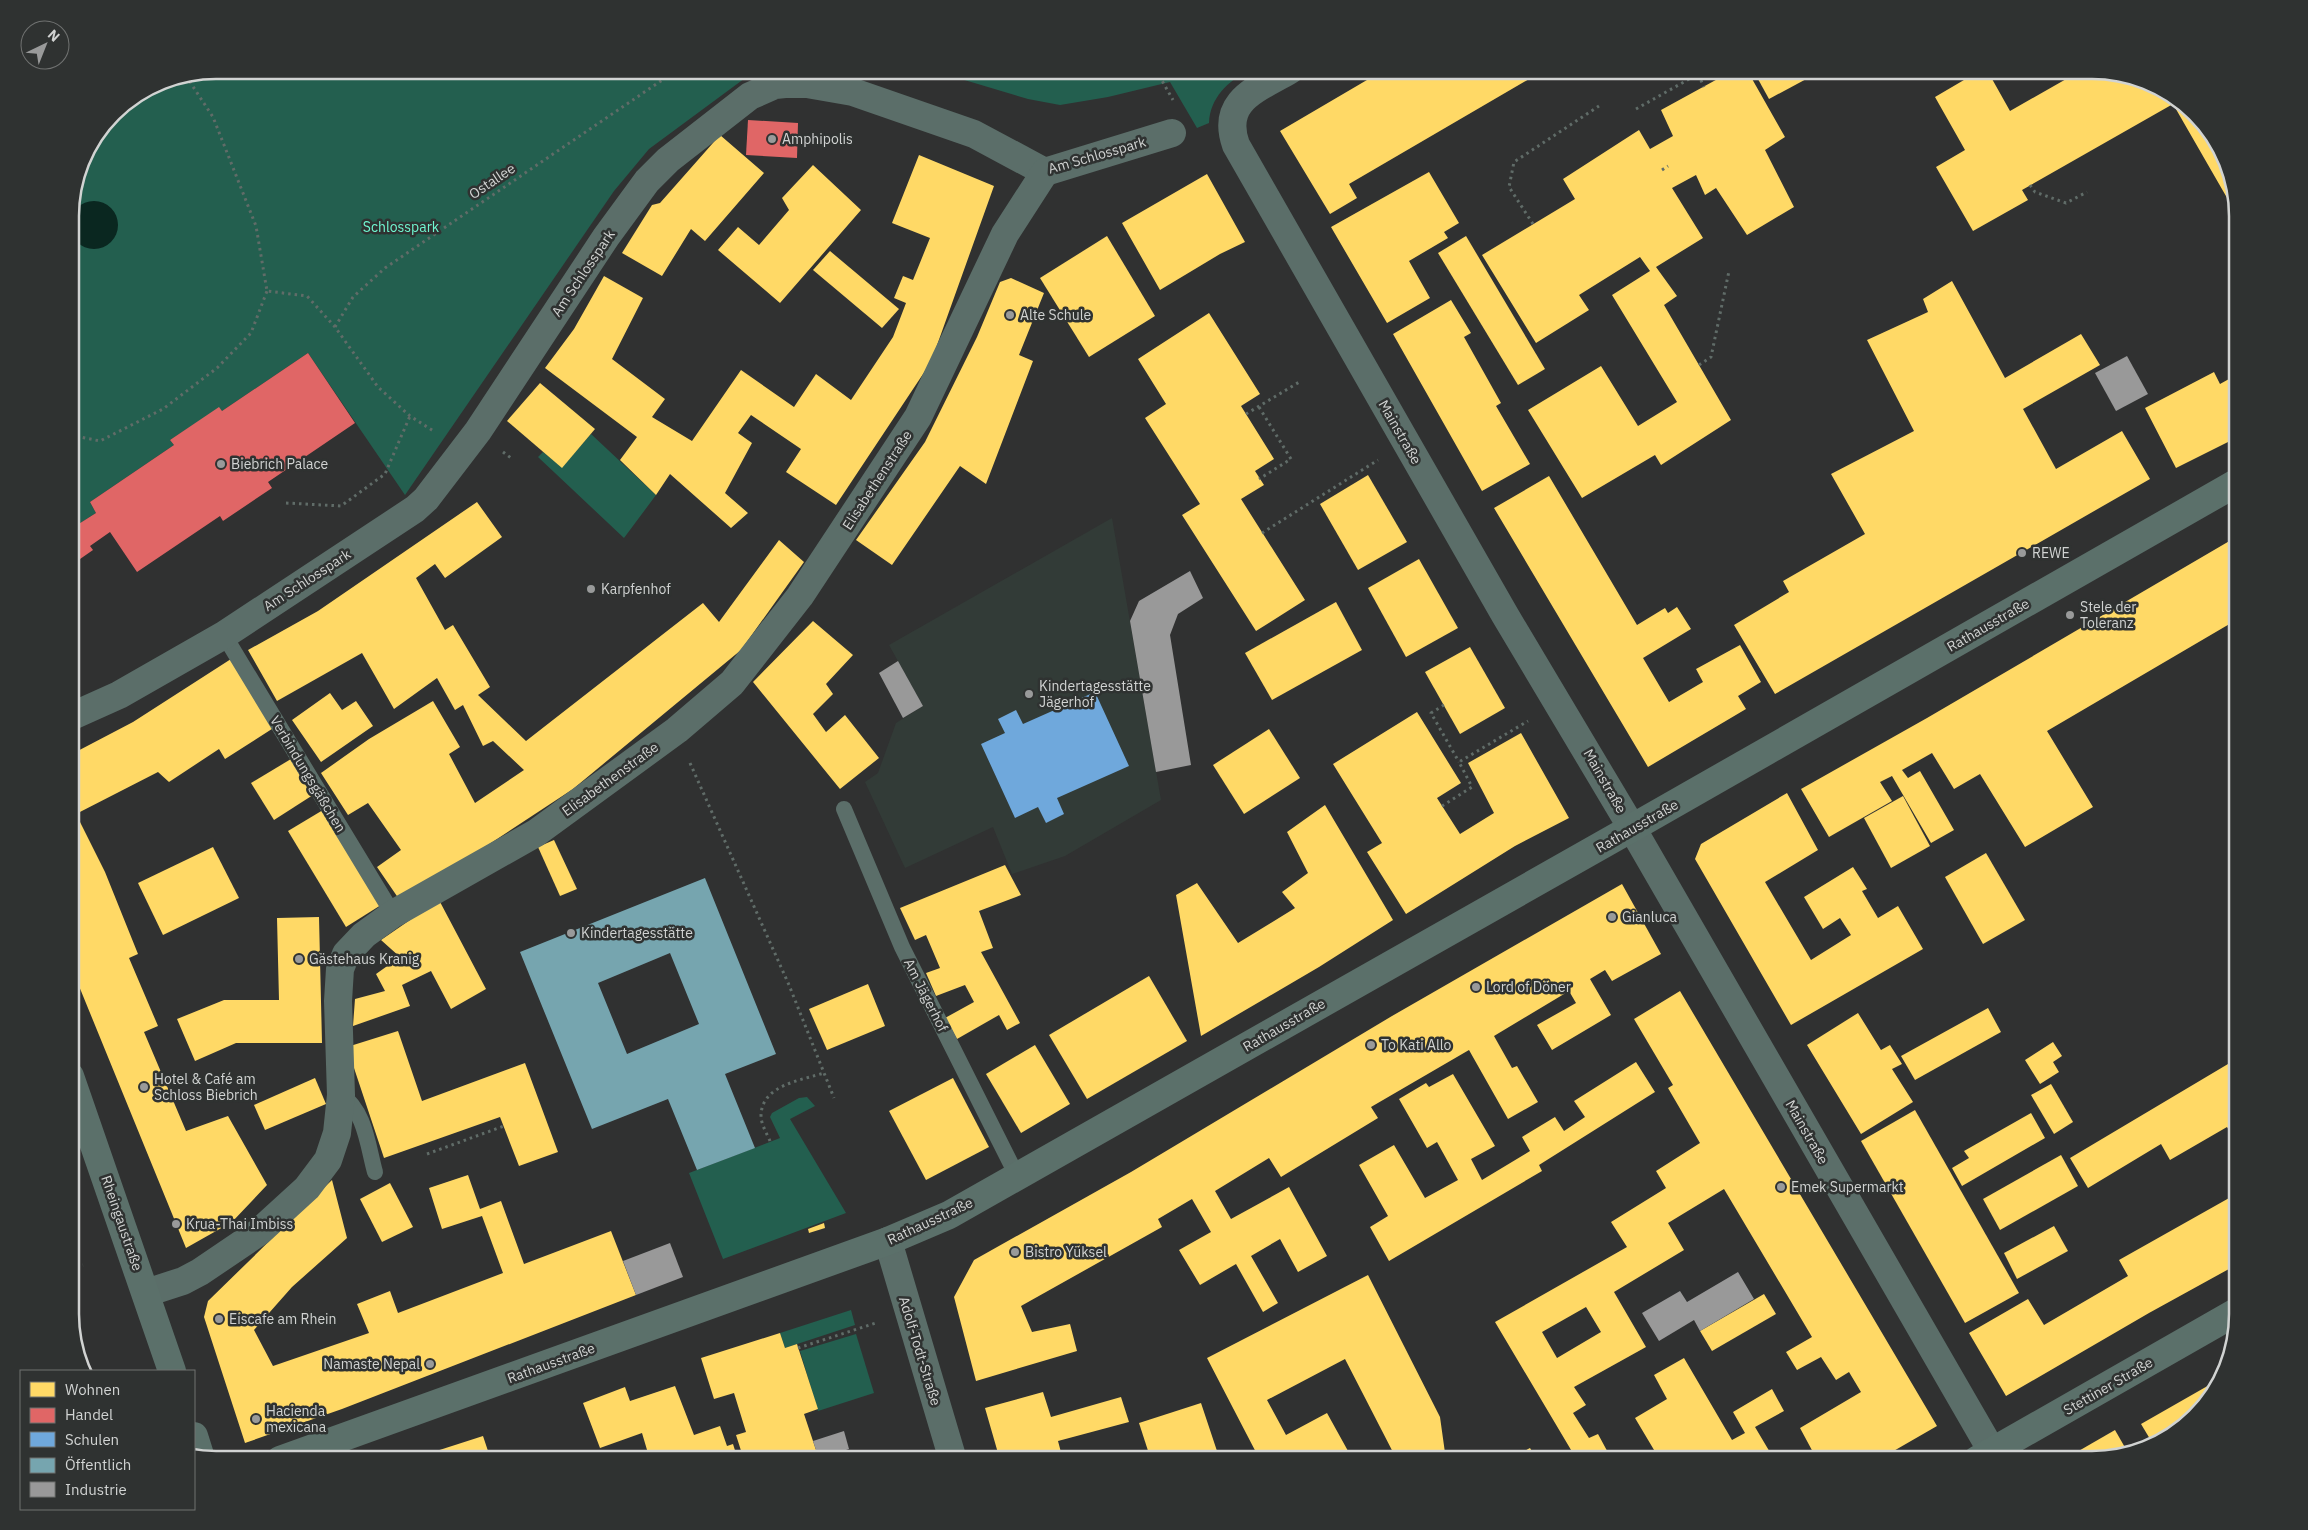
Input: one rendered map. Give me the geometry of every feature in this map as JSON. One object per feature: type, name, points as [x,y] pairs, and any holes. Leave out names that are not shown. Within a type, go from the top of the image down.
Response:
[{"type":"street","name":"Mainstraße","points":[[1275,79],[1244,98],[1233,113],[1231,128],[1236,145],[1505,615],[1632,828],[1986,1451]]},
{"type":"street","name":"Am Schlosspark","points":[[79,713],[119,695],[224,635],[415,509],[426,499],[452,445],[648,181],[668,160],[750,96],[775,85],[785,84],[807,84],[853,92],[974,134],[1045,172],[1172,132]]},
{"type":"street","name":"Elisabethenstraße","points":[[146,1293],[183,1281],[200,1272],[259,1232],[307,1188],[328,1160],[337,1133],[341,1095],[338,1001],[340,968],[346,954],[364,935],[393,914],[536,833],[677,730],[732,683],[800,596],[918,417],[1005,234],[1045,172]]},
{"type":"street","name":"Rathausstraße","points":[[305,1451],[888,1241],[949,1215],[2229,487]]},
{"type":"street","name":"Rheingaustraße","points":[[79,1102],[172,1370]]},
{"type":"street","name":"Adolf-Todt-Straße","points":[[888,1241],[950,1451]]},
{"type":"street","name":"Stettiner Straße","points":[[1999,1451],[2229,1316]]},
{"type":"lane","name":"Verbindungsgäßchen","points":[[224,635],[393,914]]},
{"type":"lane","name":"Am Jägerhof","points":[[844,810],[902,947],[1017,1176]]},
{"type":"lane","points":[[341,1095],[351,1101],[358,1113],[375,1172]]},
{"type":"path","name":"Ostallee","points":[[335,327],[353,297],[385,268],[664,79]]},
{"type":"path","points":[[1636,109],[1689,79]]},
{"type":"path","points":[[1700,79],[1704,86]]},
{"type":"path","points":[[79,437],[100,441],[163,409],[217,368],[251,333],[266,291],[256,226],[213,117],[189,81]]},
{"type":"path","points":[[1533,224],[1509,187],[1514,162],[1599,106]]},
{"type":"path","points":[[1662,170],[1668,166]]},
{"type":"path","points":[[2030,185],[2035,192],[2066,203],[2087,192]]},
{"type":"path","points":[[1699,365],[1712,357],[1729,271]]},
{"type":"path","points":[[266,291],[307,296],[335,327],[378,386],[410,416],[452,445]]},
{"type":"path","points":[[1246,414],[1301,381]]},
{"type":"path","points":[[1258,407],[1291,459],[1259,479]]},
{"type":"path","points":[[286,503],[341,506],[385,474],[410,416]]},
{"type":"path","points":[[1262,533],[1406,443]]},
{"type":"path","points":[[1460,762],[1559,703]]},
{"type":"path","points":[[1442,806],[1472,787],[1460,762],[1431,713],[1444,706]]},
{"type":"path","points":[[677,730],[789,985],[834,1098]]},
{"type":"path","points":[[770,1141],[761,1118],[762,1104],[768,1094],[824,1073]]},
{"type":"path","points":[[427,1154],[504,1126]]},
{"type":"path","points":[[79,1266],[83,1265]]},
{"type":"path","points":[[798,1348],[908,1313]]},
{"type":"shaded area","points":[[94,201],[103,203],[111,208],[117,220],[116,234],[107,245],[94,249],[79,244],[79,207],[81,205]]},
{"type":"shaded area","name":"Kindertagesstätte Jägerhof","points":[[1112,518],[1161,800],[1065,856],[1012,874],[993,827],[905,868],[865,782],[878,773],[896,723],[923,706],[889,645]]},
{"type":"green space","name":"Schlosspark","points":[[207,79],[744,79],[649,149],[614,191],[405,495],[308,353],[222,411],[219,408],[170,440],[174,445],[90,502],[96,513],[79,524],[79,207],[83,180],[97,147],[107,132],[132,107],[163,89],[180,83]]},
{"type":"green space","points":[[961,79],[1234,79],[1217,98],[1210,114],[1209,123],[1197,128],[1170,82],[1108,97],[1060,105],[1028,99]]},
{"type":"green space","points":[[591,434],[656,495],[624,538],[538,457],[543,452],[562,467]]},
{"type":"green space","points":[[807,1097],[815,1106],[790,1119],[846,1213],[723,1259],[689,1173],[780,1138],[770,1117],[772,1113],[799,1098]]},
{"type":"green space","points":[[851,1310],[855,1325],[785,1348],[780,1333]]},
{"type":"green space","points":[[856,1334],[874,1393],[818,1411],[800,1351]]},
{"type":"building: Wohnen","points":[[1369,79],[1529,79],[1349,184],[1357,198],[1330,214],[1280,131]]},
{"type":"building: Wohnen","points":[[1718,79],[1752,79],[1785,137],[1765,150],[1794,207],[1747,235],[1716,188],[1705,195],[1696,175],[1672,188],[1703,238],[1656,267],[1677,296],[1664,305],[1731,420],[1661,465],[1655,455],[1582,498],[1528,410],[1601,366],[1638,426],[1677,402],[1612,295],[1650,271],[1640,257],[1579,295],[1589,310],[1536,343],[1482,255],[1575,199],[1563,179],[1639,130],[1650,149],[1673,136],[1661,110]]},
{"type":"building: Wohnen","points":[[1758,79],[1806,79],[1769,99]]},
{"type":"building: Wohnen","points":[[1966,79],[1992,79],[2010,111],[2066,79],[2092,79],[2128,83],[2153,93],[2172,105],[2022,190],[2028,200],[1973,231],[1936,167],[1965,150],[1935,97]]},
{"type":"building: Wohnen","points":[[2175,108],[2195,126],[2215,155],[2227,189],[2228,200]]},
{"type":"building: Wohnen","points":[[720,135],[764,173],[705,241],[691,229],[662,276],[622,253],[652,205],[660,203]]},
{"type":"building: Wohnen","points":[[919,155],[994,186],[931,362],[836,505],[786,472],[801,449],[751,415],[738,433],[752,443],[725,493],[748,513],[731,528],[670,474],[656,495],[620,460],[637,437],[545,368],[574,329],[604,276],[643,298],[612,359],[665,399],[652,417],[692,441],[741,370],[794,407],[816,374],[851,400],[893,337],[906,303],[894,298],[903,276],[913,280],[930,238],[892,223]]},
{"type":"building: Wohnen","points":[[813,165],[861,210],[780,303],[718,250],[738,227],[759,245],[789,210],[782,198]]},
{"type":"building: Wohnen","points":[[1429,172],[1459,223],[1444,232],[1448,238],[1409,261],[1430,298],[1387,323],[1331,227]]},
{"type":"building: Wohnen","points":[[1207,174],[1245,242],[1220,254],[1160,290],[1122,223]]},
{"type":"building: Wohnen","points":[[1107,236],[1155,316],[1089,357],[1040,278]]},
{"type":"building: Wohnen","points":[[1466,236],[1545,369],[1518,385],[1438,253]]},
{"type":"building: Wohnen","points":[[830,251],[899,309],[882,328],[813,270]]},
{"type":"building: Wohnen","points":[[1011,278],[1044,293],[1019,355],[1033,361],[986,484],[960,466],[892,565],[856,540],[925,442],[977,337],[1000,282]]},
{"type":"building: Wohnen","points":[[1952,281],[2005,378],[2081,334],[2100,365],[2023,409],[2056,469],[2122,431],[2150,479],[1775,694],[1734,625],[1789,592],[1783,581],[1865,534],[1831,474],[1914,431],[1867,340],[1928,312],[1923,299]]},
{"type":"building: Wohnen","points":[[1451,300],[1471,333],[1464,337],[1501,403],[1496,406],[1530,464],[1482,491],[1393,334]]},
{"type":"building: Wohnen","points":[[1209,313],[1260,394],[1241,406],[1274,459],[1255,471],[1264,485],[1241,499],[1305,600],[1256,631],[1182,515],[1200,504],[1145,418],[1166,404],[1138,359]]},
{"type":"building: Wohnen","points":[[2214,372],[2220,384],[2229,379],[2229,442],[2176,468],[2145,408]]},
{"type":"building: Wohnen","points":[[540,383],[595,429],[562,468],[507,421]]},
{"type":"building: Wohnen","points":[[1368,475],[1407,542],[1358,570],[1320,504]]},
{"type":"building: Wohnen","points":[[1549,476],[1637,625],[1665,608],[1668,613],[1677,607],[1691,629],[1643,658],[1669,702],[1703,682],[1696,669],[1740,645],[1761,682],[1738,696],[1746,709],[1648,767],[1494,508]]},
{"type":"building: Wohnen","points":[[477,502],[502,537],[445,578],[435,564],[416,578],[445,630],[453,625],[490,687],[478,695],[526,741],[703,603],[719,622],[779,540],[804,562],[741,650],[573,789],[401,902],[377,867],[401,850],[368,803],[348,815],[321,773],[369,739],[433,701],[460,747],[449,754],[475,803],[524,770],[493,741],[483,746],[463,705],[455,710],[437,678],[394,709],[362,653],[277,701],[248,650],[318,611]]},
{"type":"building: Wohnen","points":[[2229,541],[2229,624],[2047,731],[2093,807],[2025,847],[1980,774],[1954,789],[1932,753],[1902,770],[1908,778],[1920,771],[1954,830],[1931,843],[1892,776],[1880,782],[1892,801],[1829,837],[1801,789],[1927,718]]},
{"type":"building: Wohnen","points":[[1419,559],[1458,628],[1406,657],[1368,588]]},
{"type":"building: Wohnen","points":[[1336,602],[1362,650],[1272,700],[1245,653]]},
{"type":"building: Wohnen","points":[[813,621],[853,655],[826,684],[833,694],[813,714],[826,732],[845,715],[879,758],[840,789],[753,682]]},
{"type":"building: Wohnen","points":[[1470,647],[1505,708],[1460,734],[1425,672]]},
{"type":"building: Wohnen","points":[[231,659],[275,727],[225,759],[219,749],[169,782],[158,772],[79,812],[79,750],[133,722]]},
{"type":"building: Wohnen","points":[[330,693],[342,710],[356,701],[373,726],[321,762],[292,720]]},
{"type":"building: Wohnen","points":[[1417,712],[1461,783],[1437,798],[1460,834],[1494,813],[1468,763],[1521,733],[1569,818],[1515,846],[1406,914],[1367,852],[1382,843],[1333,764]]},
{"type":"building: Wohnen","points":[[1269,729],[1300,778],[1244,814],[1213,765]]},
{"type":"building: Wohnen","points":[[291,759],[313,795],[274,820],[251,783]]},
{"type":"building: Wohnen","points":[[1787,793],[1818,850],[1765,882],[1811,960],[1851,935],[1840,918],[1823,929],[1804,897],[1853,867],[1867,889],[1862,891],[1878,918],[1898,906],[1923,949],[1791,1025],[1695,859],[1701,844]]},
{"type":"building: Wohnen","points":[[1903,796],[1930,846],[1891,868],[1864,818]]},
{"type":"building: Wohnen","points":[[1325,805],[1393,920],[1319,967],[1201,1036],[1176,895],[1197,883],[1238,943],[1295,908],[1282,892],[1308,873],[1287,832]]},
{"type":"building: Wohnen","points":[[323,810],[381,905],[346,927],[288,831]]},
{"type":"building: Wohnen","points":[[79,820],[105,872],[138,954],[129,958],[158,1026],[144,1032],[186,1131],[228,1116],[267,1185],[232,1222],[186,1248],[79,986]]},
{"type":"building: Wohnen","points":[[554,840],[577,889],[560,896],[538,847]]},
{"type":"building: Wohnen","points":[[213,847],[239,898],[163,935],[138,883]]},
{"type":"building: Wohnen","points":[[1986,853],[2025,920],[1983,944],[1945,877]]},
{"type":"building: Wohnen","points":[[1005,865],[1021,895],[979,911],[993,948],[981,952],[1020,1023],[1007,1030],[999,1015],[957,1039],[945,1018],[974,1002],[965,985],[936,996],[926,973],[940,968],[926,935],[915,940],[900,908]]},
{"type":"building: Wohnen","points":[[1622,884],[1661,954],[1612,981],[1605,970],[1590,979],[1611,1015],[1552,1050],[1537,1025],[1576,1003],[1569,991],[1494,1036],[1512,1068],[1517,1066],[1538,1102],[1508,1119],[1469,1050],[1371,1107],[1378,1118],[1281,1177],[1269,1158],[1215,1191],[1231,1219],[1289,1187],[1327,1256],[1298,1272],[1280,1239],[1251,1256],[1278,1303],[1263,1312],[1236,1264],[1200,1285],[1179,1250],[1211,1232],[1192,1199],[1158,1219],[1162,1227],[1021,1306],[1032,1332],[1070,1324],[1077,1351],[976,1381],[954,1297],[974,1260],[1131,1172],[1392,1016]]},
{"type":"building: Wohnen","points":[[439,900],[486,989],[451,1009],[431,971],[402,985],[410,1006],[353,1026],[355,999],[385,991],[376,974],[400,957],[381,940]]},
{"type":"building: Wohnen","name":"Gästehaus Kranig","points":[[319,917],[322,1043],[236,1043],[195,1061],[177,1019],[224,1000],[279,1000],[277,918]]},
{"type":"building: Wohnen","points":[[1149,976],[1187,1041],[1087,1099],[1049,1035]]},
{"type":"building: Wohnen","points":[[868,984],[885,1026],[827,1050],[809,1009]]},
{"type":"building: Wohnen","points":[[1680,991],[1937,1426],[1894,1451],[1812,1451],[1800,1428],[1861,1392],[1849,1372],[1836,1380],[1821,1357],[1797,1370],[1786,1352],[1812,1337],[1724,1189],[1668,1223],[1684,1250],[1614,1292],[1646,1347],[1574,1387],[1586,1405],[1573,1413],[1589,1438],[1598,1434],[1607,1451],[1572,1451],[1495,1322],[1627,1247],[1611,1222],[1666,1188],[1656,1171],[1700,1143],[1668,1088],[1673,1085],[1634,1019]],"holes":[[[1586,1307],[1601,1332],[1557,1358],[1542,1332]]]},
{"type":"building: Wohnen","points":[[1988,1008],[2001,1032],[1915,1080],[1901,1056]]},
{"type":"building: Wohnen","points":[[1858,1013],[1881,1050],[1890,1045],[1902,1064],[1892,1069],[1913,1102],[1861,1134],[1807,1045]]},
{"type":"building: Wohnen","points":[[398,1031],[422,1101],[525,1063],[558,1152],[519,1166],[500,1117],[384,1158],[347,1047]]},
{"type":"building: Wohnen","points":[[2053,1042],[2062,1056],[2053,1062],[2059,1072],[2040,1084],[2025,1060]]},
{"type":"building: Wohnen","points":[[1035,1045],[1070,1104],[1021,1133],[986,1074]]},
{"type":"building: Wohnen","points":[[1636,1062],[1655,1092],[1539,1165],[1542,1171],[1389,1261],[1370,1227],[1388,1216],[1359,1165],[1394,1145],[1425,1198],[1458,1180],[1437,1142],[1427,1148],[1399,1099],[1426,1083],[1429,1087],[1453,1074],[1495,1146],[1471,1159],[1482,1180],[1530,1151],[1522,1137],[1555,1117],[1564,1131],[1585,1117],[1574,1101]]},
{"type":"building: Wohnen","points":[[2228,1064],[2229,1066],[2229,1130],[2227,1127],[2170,1160],[2161,1144],[2088,1188],[2070,1158]]},
{"type":"building: Wohnen","points":[[315,1078],[326,1104],[265,1130],[254,1105]]},
{"type":"building: Wohnen","points":[[953,1078],[989,1147],[926,1180],[889,1111]]},
{"type":"building: Wohnen","points":[[2051,1084],[2073,1122],[2054,1134],[2031,1095]]},
{"type":"building: Wohnen","points":[[1915,1110],[2019,1293],[1965,1323],[1861,1141]]},
{"type":"building: Wohnen","points":[[2031,1113],[2045,1138],[1962,1186],[1952,1168],[1969,1158],[1964,1151]]},
{"type":"building: Wohnen","points":[[2061,1155],[2078,1186],[2000,1230],[1983,1199]]},
{"type":"building: Wohnen","points":[[468,1175],[480,1209],[501,1201],[524,1264],[611,1231],[636,1295],[342,1409],[245,1443],[204,1317],[208,1301],[332,1180],[347,1238],[292,1287],[254,1330],[273,1366],[369,1333],[357,1304],[390,1291],[398,1313],[503,1273],[482,1216],[442,1229],[429,1188]]},
{"type":"building: Wohnen","points":[[390,1183],[413,1227],[382,1242],[360,1199]]},
{"type":"building: Wohnen","points":[[2229,1198],[2229,1269],[2006,1396],[1969,1333],[2028,1299],[2044,1325],[2128,1276],[2119,1260]]},
{"type":"building: Wohnen","points":[[824,1223],[825,1228],[809,1233],[808,1229]]},
{"type":"building: Wohnen","points":[[2054,1226],[2068,1251],[2017,1279],[2004,1253]]},
{"type":"building: Wohnen","points":[[1368,1275],[1440,1417],[1445,1451],[1392,1451],[1345,1359],[1267,1400],[1286,1435],[1327,1413],[1348,1451],[1255,1451],[1207,1358]]},
{"type":"building: Wohnen","points":[[1764,1294],[1776,1314],[1712,1351],[1700,1331]]},
{"type":"building: Wohnen","points":[[780,1333],[785,1348],[797,1344],[818,1409],[804,1414],[816,1451],[741,1451],[736,1435],[746,1432],[734,1393],[714,1399],[701,1358]]},
{"type":"building: Wohnen","points":[[1684,1358],[1732,1440],[1745,1433],[1733,1412],[1772,1389],[1784,1411],[1755,1427],[1769,1451],[1655,1451],[1635,1418],[1667,1399],[1654,1375]]},
{"type":"building: Wohnen","points":[[2209,1385],[2195,1404],[2176,1423],[2161,1433],[2150,1439],[2141,1424]]},
{"type":"building: Wohnen","points":[[675,1386],[694,1435],[720,1426],[727,1446],[733,1444],[735,1451],[647,1451],[642,1433],[600,1448],[583,1403],[625,1387],[630,1401]]},
{"type":"building: Wohnen","points":[[1043,1392],[1051,1417],[1121,1397],[1129,1422],[1058,1441],[1061,1451],[997,1451],[985,1408]]},
{"type":"building: Wohnen","points":[[1201,1403],[1217,1451],[1148,1451],[1139,1423]]},
{"type":"building: Wohnen","points":[[2115,1430],[2125,1448],[2110,1450],[2079,1451]]},
{"type":"building: Wohnen","points":[[483,1436],[488,1451],[436,1451]]},
{"type":"building: Handel","name":"Amphipolis","points":[[748,120],[798,123],[797,158],[746,155]]},
{"type":"building: Handel","name":"Biebrich Palace","points":[[308,353],[355,423],[268,482],[272,488],[223,521],[220,516],[137,572],[110,532],[90,546],[93,550],[79,560],[79,524],[96,513],[90,502],[174,445],[170,440],[219,407],[222,411]]},
{"type":"building: Schulen","points":[[1095,692],[1129,766],[1057,798],[1064,814],[1046,823],[1038,807],[1015,818],[981,744],[1005,733],[998,719],[1016,710],[1023,724]]},
{"type":"building: Öffentlich","points":[[705,878],[776,1054],[725,1074],[755,1148],[697,1170],[668,1099],[592,1129],[520,952]],"holes":[[[670,953],[699,1024],[627,1054],[598,983]]]},
{"type":"building: Industrie","points":[[2127,356],[2148,394],[2116,411],[2095,373]]},
{"type":"building: Industrie","points":[[1190,571],[1203,598],[1178,614],[1170,635],[1191,765],[1156,772],[1130,621],[1139,601]]},
{"type":"building: Industrie","points":[[898,661],[923,706],[903,718],[879,673]]},
{"type":"building: Industrie","points":[[670,1243],[683,1277],[636,1295],[623,1261]]},
{"type":"building: Industrie","points":[[1738,1272],[1754,1299],[1700,1331],[1694,1320],[1659,1341],[1642,1313],[1680,1291],[1687,1302]]},
{"type":"building: Industrie","points":[[844,1431],[849,1449],[843,1451],[816,1451],[813,1441]]},
{"type":"place","name":"Amphipolis","points":[[772,139]]},
{"type":"place","name":"Alte Schule","points":[[1010,315]]},
{"type":"place","name":"Biebrich Palace","points":[[221,464]]},
{"type":"place","name":"REWE","points":[[2022,553]]},
{"type":"place","name":"Karpfenhof","points":[[591,589]]},
{"type":"place","name":"Stele der Toleranz","points":[[2070,615]]},
{"type":"place","name":"Kindertagesstätte Jägerhof","points":[[1029,694]]},
{"type":"place","name":"Gianluca","points":[[1612,917]]},
{"type":"place","name":"Kindertagesstätte","points":[[571,933]]},
{"type":"place","name":"Gästehaus Kranig","points":[[299,959]]},
{"type":"place","name":"Lord of Döner","points":[[1476,987]]},
{"type":"place","name":"To Kati Allo","points":[[1371,1045]]},
{"type":"place","name":"Hotel & Café am Schloss Biebrich","points":[[144,1087]]},
{"type":"place","name":"Emek Supermarkt","points":[[1781,1187]]},
{"type":"place","name":"Krua-Thai Imbiss","points":[[176,1224]]},
{"type":"place","name":"Bistro Yüksel","points":[[1015,1252]]},
{"type":"place","name":"Eiscafe am Rhein","points":[[219,1319]]},
{"type":"place","name":"Namaste Nepal","points":[[430,1364]]},
{"type":"place","name":"Hacienda mexicana","points":[[256,1419]]}]
